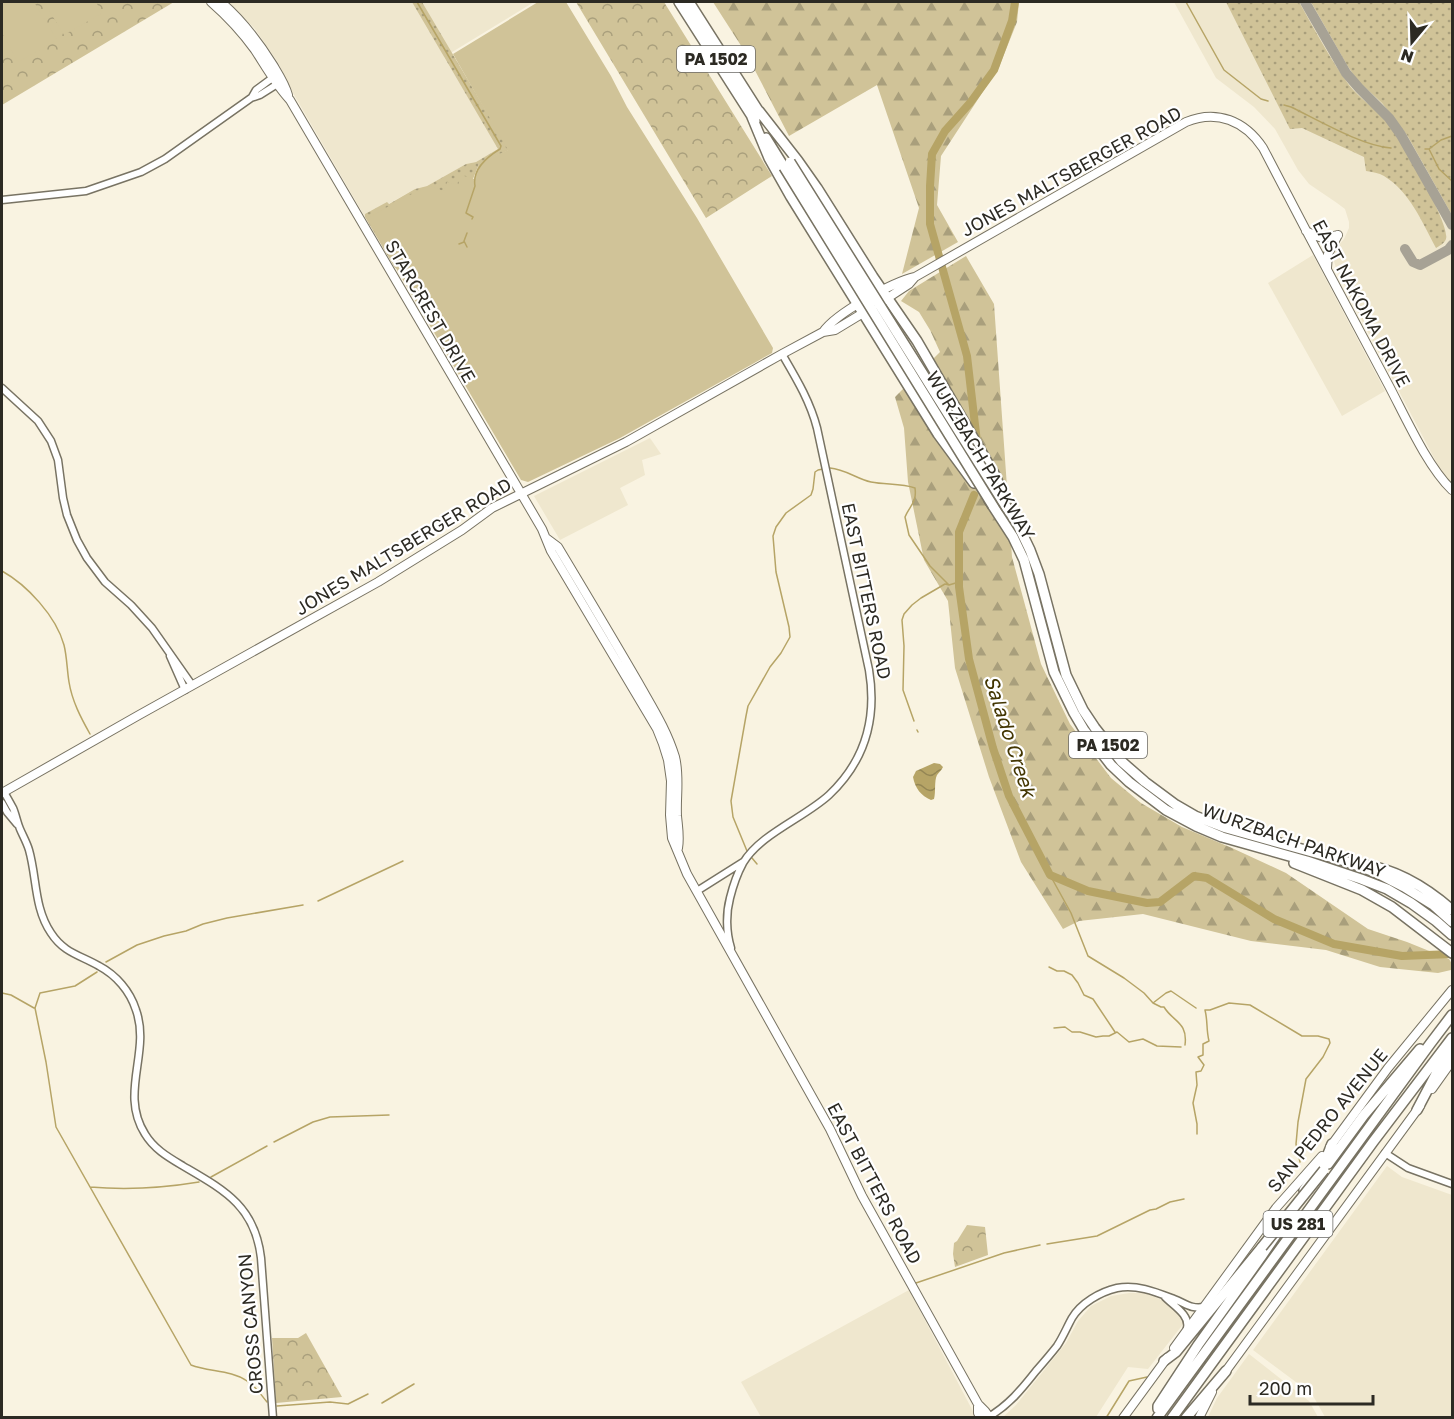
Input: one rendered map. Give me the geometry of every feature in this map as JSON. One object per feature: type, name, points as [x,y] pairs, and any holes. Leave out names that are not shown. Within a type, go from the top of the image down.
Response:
[{"type":"highway","name":"WURZBACH PARKWAY","points":[[679,2],[755,114]]},
{"type":"highway","name":"WURZBACH PARKWAY","points":[[689,2],[787,165],[1017,524],[1039,574],[1066,675],[1083,710],[1121,761],[1145,782],[1195,816],[1226,828],[1348,862],[1377,873],[1432,905],[1452,922]]},
{"type":"highway","points":[[755,114],[777,133],[817,188],[873,277],[917,341],[996,477],[1007,508]]},
{"type":"highway","points":[[755,114],[769,158],[791,197],[938,434],[993,506]]},
{"type":"highway","name":"WURZBACH PARKWAY","points":[[787,165],[1013,537],[1024,560],[1054,672],[1084,730],[1112,765],[1129,782],[1166,810],[1196,826],[1222,837],[1361,879],[1394,893],[1436,921],[1452,935]]},
{"type":"highway","points":[[849,290],[862,291],[870,286],[873,277]]},
{"type":"highway","points":[[1348,862],[1377,867],[1402,876],[1452,910]]},
{"type":"highway","points":[[1304,863],[1392,907],[1452,953]]},
{"type":"highway","name":"US 281","points":[[1157,1418],[1452,1015]]},
{"type":"highway","points":[[1164,1361],[1176,1352],[1262,1247],[1381,1094],[1417,1052],[1440,1031]]},
{"type":"highway","name":"US 281","points":[[1172,1418],[1373,1142],[1452,1038]]},
{"type":"highway","points":[[1417,1110],[1452,1049]]},
{"type":"highway","points":[[1157,1418],[1158,1406],[1186,1362],[1267,1249],[1328,1154],[1332,1144]]},
{"type":"highway","points":[[1186,1418],[1226,1371]]},
{"type":"main road","name":"STARCREST DRIVE","points":[[211,2],[241,32],[278,79]]},
{"type":"main road","name":"STARCREST DRIVE","points":[[221,2],[259,43],[546,538],[558,547],[666,732],[671,757],[678,772],[674,798],[680,838],[678,850],[680,858],[743,976]]},
{"type":"main road","name":"JONES MALTSBERGER ROAD","points":[[823,332],[830,322],[844,313],[861,308],[885,295],[1186,122],[1199,118],[1216,117],[1229,120],[1247,129]]},
{"type":"main road","name":"EAST NAKOMA DRIVE","points":[[1247,129],[1263,148],[1419,442],[1441,478],[1452,490]]},
{"type":"main road","points":[[1306,231],[1324,238],[1338,235],[1328,254],[1326,270]]},
{"type":"main road","points":[[873,277],[898,287],[898,313]]},
{"type":"main road","points":[[844,313],[849,301],[849,290]]},
{"type":"main road","name":"JONES MALTSBERGER ROAD","points":[[3,793],[378,582],[462,530],[492,508],[626,441],[823,332],[834,330],[848,322],[861,308]]},
{"type":"main road","points":[[848,322],[862,322],[874,328]]},
{"type":"main road","name":"EAST BITTERS ROAD","points":[[743,976],[825,1119],[862,1196],[978,1404],[978,1413],[987,1417]]},
{"type":"main road","name":"SAN PEDRO AVENUE","points":[[1123,1418],[1276,1208],[1319,1161],[1388,1068],[1452,990]]},
{"type":"main road","points":[[1199,1418],[1208,1398],[1226,1371],[1452,1061]]},
{"type":"street","points":[[2,200],[86,191],[141,172],[164,160],[251,98],[256,90],[278,79]]},
{"type":"street","name":"EAST BITTERS ROAD","points":[[744,862],[763,842],[830,795],[846,777],[864,745],[872,712],[873,698],[869,670],[814,414],[782,354]]},
{"type":"street","points":[[2,388],[38,422],[51,441],[58,460],[67,515],[87,558],[105,582],[146,620],[166,647],[189,688]]},
{"type":"street","name":"CROSS CANYON","points":[[3,793],[13,809],[29,849],[40,909],[54,939],[79,957],[113,975],[128,993],[136,1010],[140,1026],[140,1043],[134,1098],[136,1114],[142,1129],[151,1143],[163,1154],[230,1196],[243,1210],[255,1233],[261,1258],[273,1418]]},
{"type":"street","name":"CROSS CANYON","points":[[2,803],[19,827]]},
{"type":"street","points":[[697,891],[744,862]]},
{"type":"street","points":[[743,976],[730,945],[727,916],[732,889],[744,862]]},
{"type":"street","points":[[1385,1153],[1408,1168],[1452,1184]]},
{"type":"street","points":[[987,1417],[1011,1401],[1019,1392],[1056,1347],[1073,1316],[1089,1301],[1107,1291],[1130,1287],[1151,1290],[1190,1307],[1204,1306]]},
{"type":"street","points":[[1165,1296],[1186,1318],[1188,1326],[1186,1331]]},
{"type":"shaded area","points":[[229,2],[534,2],[444,57],[499,149],[427,186],[415,189],[365,217],[286,81],[279,64],[255,29]]},
{"type":"shaded area","points":[[1174,2],[1452,2],[1452,484],[1442,473],[1336,268],[1334,253],[1349,228],[1345,209],[1309,184],[1298,170],[1275,129],[1254,107],[1216,78]]},
{"type":"shaded area","points":[[1313,255],[1385,391],[1342,416],[1268,283]]},
{"type":"shaded area","points":[[650,438],[661,454],[642,460],[645,475],[620,488],[628,505],[560,540],[534,496]]},
{"type":"shaded area","points":[[1387,1166],[1402,1177],[1452,1195],[1452,1417],[1325,1417],[1312,1394],[1253,1350]]},
{"type":"shaded area","points":[[909,1290],[976,1417],[761,1417],[741,1382]]},
{"type":"shaded area","points":[[1145,1293],[1162,1300],[1181,1317],[1184,1323],[1148,1369],[1128,1367],[1096,1417],[1002,1418],[1016,1405],[1066,1343],[1078,1321],[1091,1306],[1111,1296]]},
{"type":"shaded area","points":[[1249,1354],[1309,1401],[1318,1417],[1208,1417],[1217,1398]]},
{"type":"green space","points":[[2,2],[174,2],[2,105]]},
{"type":"green space","points":[[2,2],[34,2],[57,40],[18,62],[2,33]]},
{"type":"green space","points":[[44,2],[96,2],[102,13],[64,35]]},
{"type":"green space","points":[[412,2],[422,2],[507,146],[511,149],[479,164],[473,179],[444,192],[398,269],[395,268],[365,214],[415,189],[427,186],[498,149]]},
{"type":"green space","points":[[538,2],[566,2],[773,348],[772,353],[620,438],[528,482],[521,480],[367,219],[429,186],[444,191],[447,182],[458,185],[461,175],[474,179],[479,163],[508,150],[453,54]]},
{"type":"green space","points":[[576,2],[664,2],[772,176],[706,218]]},
{"type":"green space","points":[[713,2],[1019,2],[1017,22],[999,67],[941,156],[937,205],[958,242],[902,274],[919,208],[877,85],[789,136],[747,55]]},
{"type":"green space","points":[[1226,2],[1299,2],[1349,85],[1386,121],[1412,161],[1440,216],[1446,239],[1443,244],[1436,248],[1420,218],[1401,190],[1384,176],[1366,171],[1364,157],[1302,128],[1290,129]]},
{"type":"green space","points":[[1311,2],[1452,2],[1452,215],[1407,135],[1382,103],[1357,80]]},
{"type":"green space","points":[[966,256],[994,304],[1012,557],[1041,664],[1070,724],[1111,778],[1141,803],[1182,827],[1286,873],[1368,929],[1449,959],[1452,964],[1451,970],[1438,973],[1380,967],[1326,950],[1251,941],[1143,914],[1079,921],[1063,929],[1021,862],[989,777],[955,668],[948,601],[924,560],[908,482],[904,428],[895,397],[940,352],[919,312],[901,301],[909,291]]},
{"type":"green space","points":[[967,1225],[985,1227],[988,1255],[955,1267],[954,1243]]},
{"type":"green space","points":[[306,1333],[342,1397],[276,1403],[272,1338],[298,1338]]},
{"type":"water","points":[[934,763],[943,767],[936,777],[934,799],[931,800],[919,791],[913,777],[916,771]]},
{"type":"waterway","points":[[417,2],[501,146],[481,164],[476,174],[475,186],[466,213],[473,217],[472,219]]},
{"type":"waterway","name":"Salado Creek","points":[[977,442],[967,356],[930,224],[932,154],[945,131],[970,103],[994,70],[1012,21],[1015,2]]},
{"type":"waterway","points":[[1186,2],[1224,70],[1261,99],[1268,101]]},
{"type":"waterway","points":[[1284,105],[1354,138],[1391,148]]},
{"type":"waterway","points":[[1425,149],[1452,136]]},
{"type":"waterway","points":[[1429,149],[1439,169],[1452,181]]},
{"type":"waterway","points":[[467,233],[464,241],[467,247]]},
{"type":"waterway","points":[[459,244],[464,242]]},
{"type":"waterway","points":[[830,468],[871,482],[915,488],[914,501],[905,517],[909,535],[930,566],[949,585]]},
{"type":"waterway","points":[[747,851],[733,817],[731,801],[748,706],[790,637],[776,572],[773,536],[776,527],[786,513],[811,495],[815,472],[823,469]]},
{"type":"waterway","name":"Salado Creek","points":[[974,495],[959,532],[959,587],[969,659],[993,748],[1009,796],[1050,875],[1088,891],[1147,903],[1160,902],[1194,876],[1207,878],[1274,919],[1334,944],[1402,956],[1452,954]]},
{"type":"waterway","points":[[2,571],[21,584],[39,602],[60,634],[66,654],[72,696],[90,734]]},
{"type":"waterway","points":[[914,721],[903,690],[902,620],[904,614],[921,598],[945,584],[959,582]]},
{"type":"waterway","points":[[752,858],[757,864]]},
{"type":"waterway","points":[[318,901],[403,861]]},
{"type":"waterway","points":[[1050,875],[1071,913],[1088,956],[1124,978],[1153,1003],[1171,991],[1196,1008]]},
{"type":"waterway","points":[[106,962],[137,945],[203,924],[303,905]]},
{"type":"waterway","points":[[1049,967],[1072,975],[1084,995],[1093,999],[1115,1032]]},
{"type":"waterway","points":[[97,972],[75,986],[40,993],[35,1008],[56,1127],[191,1365],[241,1377],[253,1385],[267,1402]]},
{"type":"waterway","points":[[2,993],[11,995],[34,1008]]},
{"type":"waterway","points":[[1153,1003],[1164,1007],[1179,1023],[1184,1031],[1185,1045]]},
{"type":"waterway","points":[[1197,1134],[1193,1103],[1197,1085],[1196,1072],[1201,1071],[1204,1065],[1198,1057],[1203,1055],[1203,1044],[1209,1041],[1205,1010],[1229,1003],[1250,1005],[1302,1036],[1329,1039],[1330,1043],[1323,1057],[1306,1079],[1296,1144],[1300,1162]]},
{"type":"waterway","points":[[1054,1028],[1065,1027],[1072,1032],[1096,1037],[1109,1036],[1117,1032],[1129,1042],[1143,1039],[1157,1046],[1181,1047]]},
{"type":"waterway","points":[[274,1142],[313,1122],[330,1117],[389,1115]]},
{"type":"waterway","points":[[211,1177],[267,1146]]},
{"type":"waterway","points":[[90,1187],[144,1188],[199,1182]]},
{"type":"waterway","points":[[1047,1244],[1097,1236],[1150,1210],[1184,1199]]},
{"type":"waterway","points":[[916,1283],[1004,1253],[1040,1245]]},
{"type":"waterway","points":[[1106,1418],[1129,1381],[1147,1377]]},
{"type":"waterway","points":[[382,1403],[414,1384]]},
{"type":"waterway","points":[[277,1406],[330,1402],[348,1404],[368,1394]]},
{"type":"taxiway","points":[[1305,2],[1346,73],[1389,118],[1401,135],[1452,225]]},
{"type":"taxiway","points":[[1405,249],[1413,262],[1420,265],[1448,250],[1452,245]]}]
